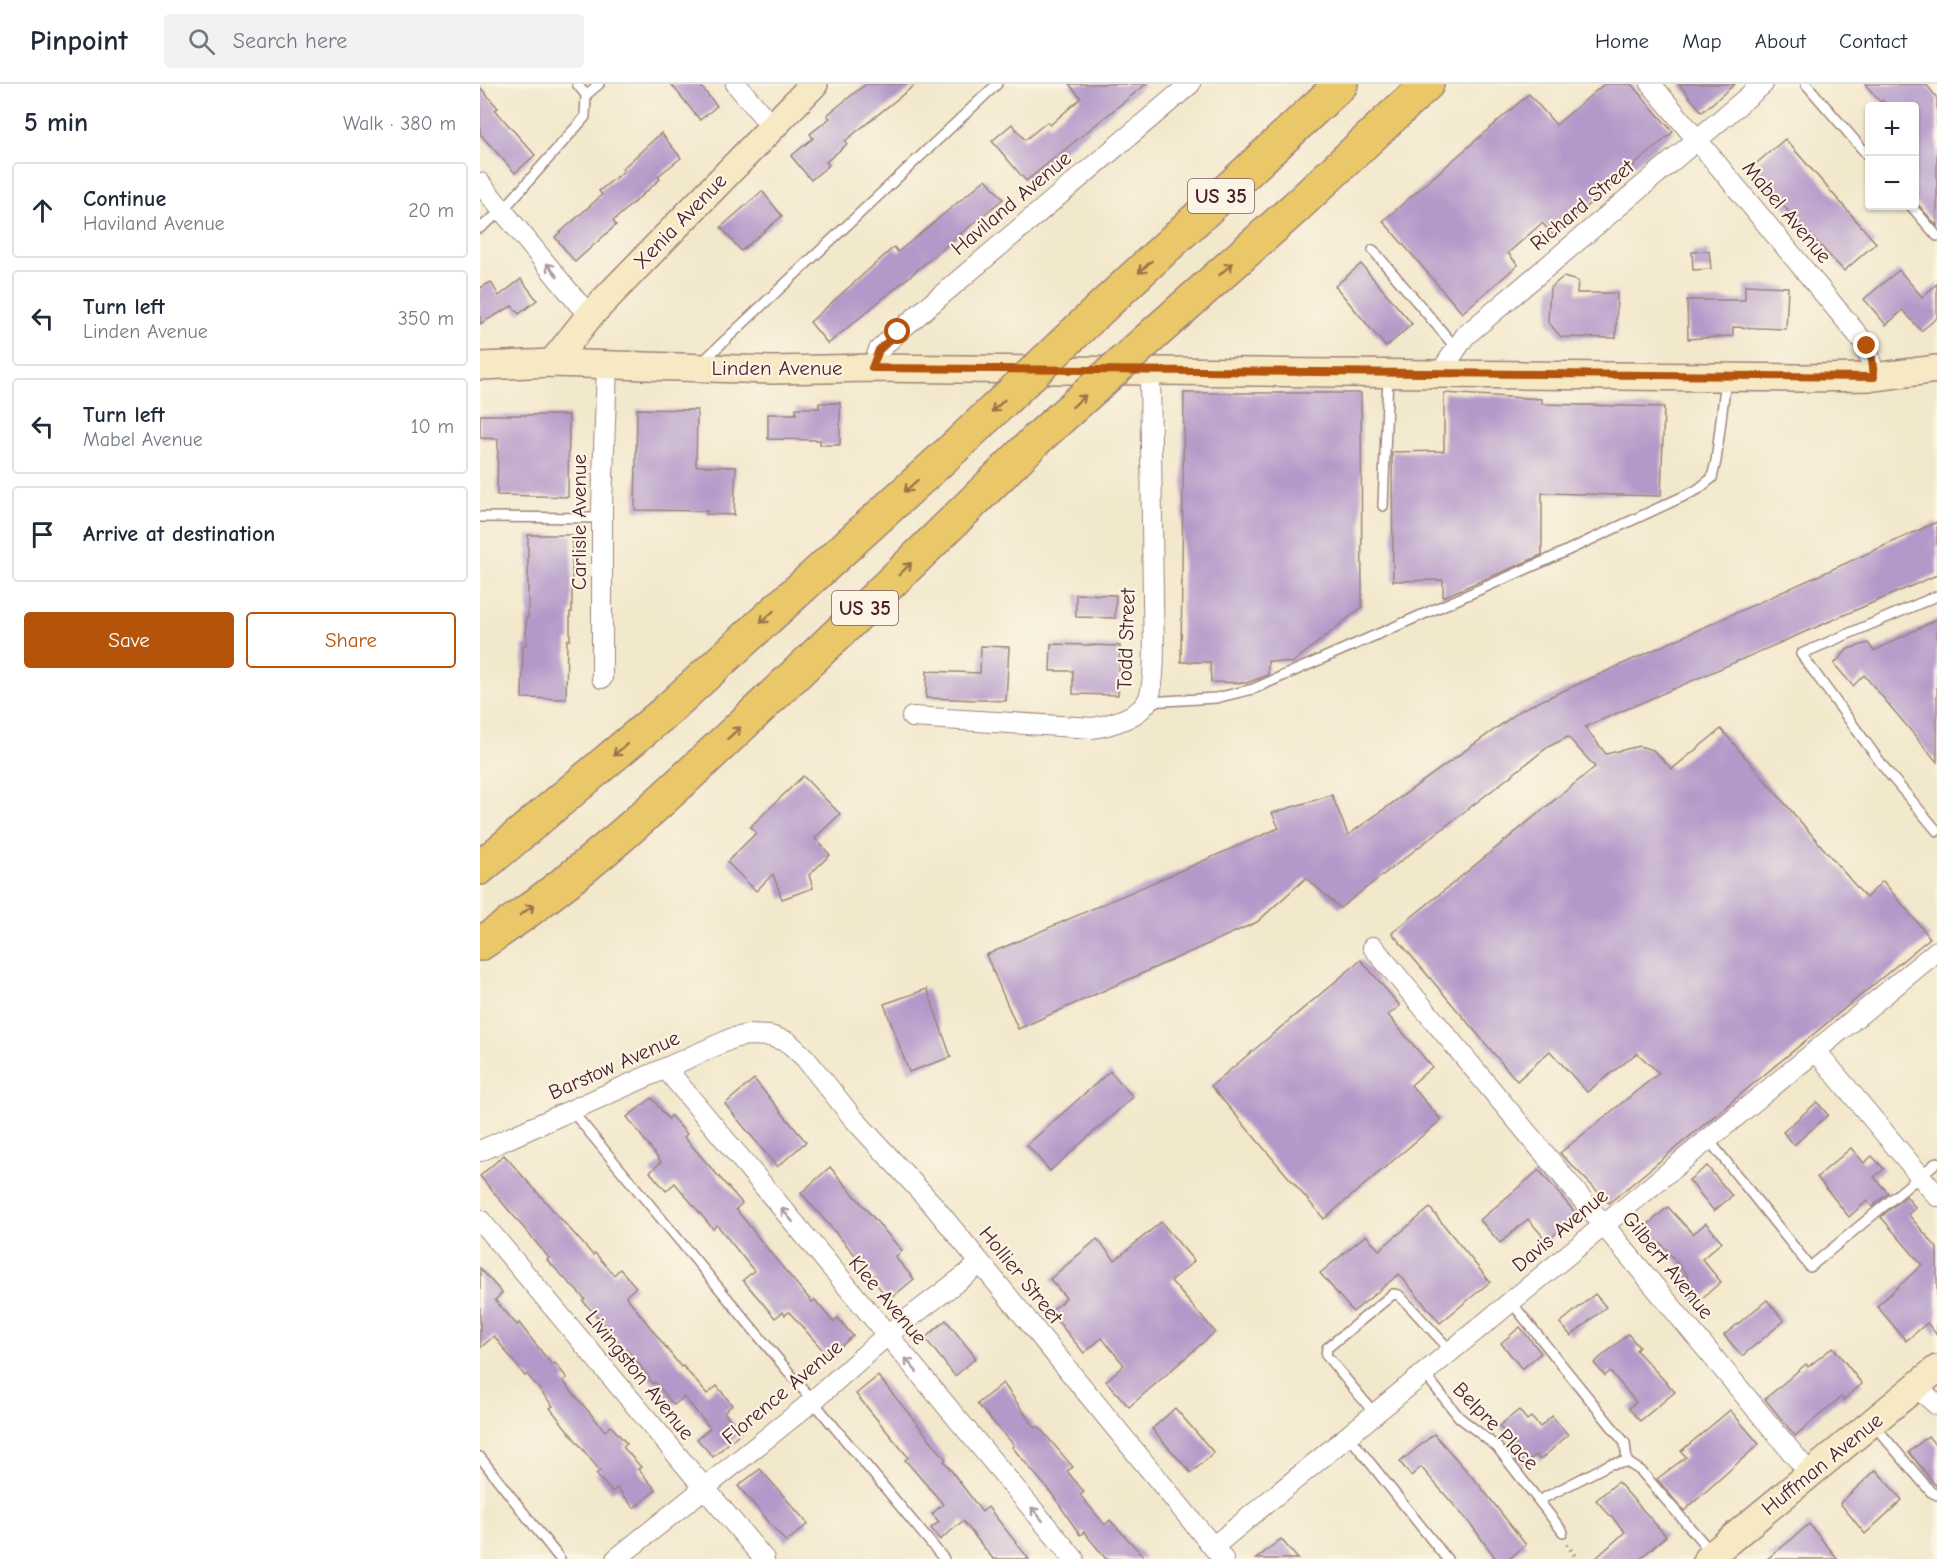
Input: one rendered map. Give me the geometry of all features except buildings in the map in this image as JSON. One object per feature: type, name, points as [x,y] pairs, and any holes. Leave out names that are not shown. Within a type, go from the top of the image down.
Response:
[{"type":"highway","points":[[1170,243],[1313,84]]},
{"type":"highway","name":"US 35","points":[[480,868],[665,712],[954,447],[1341,84]]},
{"type":"highway","name":"US 35","points":[[480,944],[568,880],[692,773],[826,646],[1036,440],[1296,207],[1427,84]]},
{"type":"highway","points":[[1296,207],[1451,84]]},
{"type":"main road","name":"Xenia Avenue","points":[[552,363],[591,314],[814,84]]},
{"type":"main road","name":"Linden Avenue","points":[[480,366],[552,363],[697,368],[1874,377],[1937,369]]},
{"type":"main road","name":"Huffman Avenue","points":[[1710,1556],[1937,1370]]},
{"type":"street","points":[[736,84],[772,127]]},
{"type":"street","name":"Haviland Avenue","points":[[872,368],[879,350],[898,332],[1190,84]]},
{"type":"street","name":"Mabel Avenue","points":[[1651,84],[1867,346],[1872,359],[1874,377]]},
{"type":"street","name":"Richard Street","points":[[1443,373],[1465,336],[1763,84]]},
{"type":"street","points":[[480,183],[578,303],[591,314]]},
{"type":"street","name":"Carlisle Avenue","points":[[602,678],[602,518],[607,366]]},
{"type":"street","name":"Todd Street","points":[[912,717],[1093,728],[1126,718],[1147,702],[1151,685],[1153,628],[1150,370]]},
{"type":"street","name":"Gilbert Avenue","points":[[1373,947],[1605,1224],[1784,1446],[1810,1474]]},
{"type":"street","name":"Davis Avenue","points":[[1218,1553],[1348,1435],[1937,951]]},
{"type":"street","name":"Barstow Avenue","points":[[480,1151],[667,1070],[732,1038],[748,1035],[770,1036]]},
{"type":"street","name":"Hollier Street","points":[[770,1036],[788,1042],[805,1058],[854,1118],[933,1205],[1218,1553]]},
{"type":"street","points":[[1816,1051],[1937,1196]]},
{"type":"street","name":"Klee Avenue","points":[[667,1070],[1074,1559]]},
{"type":"street","name":"Livingston Avenue","points":[[480,1220],[764,1559]]},
{"type":"street","name":"Florence Avenue","points":[[616,1559],[814,1400],[886,1335],[980,1264]]},
{"type":"street","points":[[1916,1387],[1937,1405]]},
{"type":"lane","points":[[480,228],[503,210],[585,117],[586,95],[577,84]]},
{"type":"lane","points":[[586,95],[599,84]]},
{"type":"lane","points":[[697,368],[997,84]]},
{"type":"lane","points":[[1806,84],[1867,156]]},
{"type":"lane","points":[[1914,210],[1937,236]]},
{"type":"lane","points":[[1373,250],[1456,348]]},
{"type":"lane","points":[[1383,506],[1388,373]]},
{"type":"lane","points":[[1147,702],[1216,698],[1253,689],[1547,560],[1698,490],[1712,478],[1726,376]]},
{"type":"lane","points":[[480,518],[602,518]]},
{"type":"lane","points":[[1937,597],[1801,654],[1886,770],[1937,831]]},
{"type":"lane","points":[[571,1110],[944,1559]]},
{"type":"lane","points":[[1708,1139],[1810,1266],[1937,1162]]},
{"type":"lane","points":[[1375,1414],[1326,1355],[1327,1348],[1343,1334],[1393,1294],[1399,1295],[1451,1351]]},
{"type":"lane","points":[[1511,1302],[1625,1443],[1627,1462]]},
{"type":"lane","name":"Belpre Place","points":[[1424,1373],[1459,1417],[1497,1448],[1563,1532]]},
{"type":"lane","points":[[1872,1423],[1930,1492],[1937,1495]]},
{"type":"lane","points":[[1348,1435],[1447,1559]]},
{"type":"lane","points":[[480,1457],[560,1559]]},
{"type":"lane","points":[[1540,1500],[1610,1464],[1627,1462],[1641,1471],[1710,1556]]},
{"type":"route","points":[[898,332],[879,350],[872,368],[1874,377],[1872,359],[1867,346]]}]
